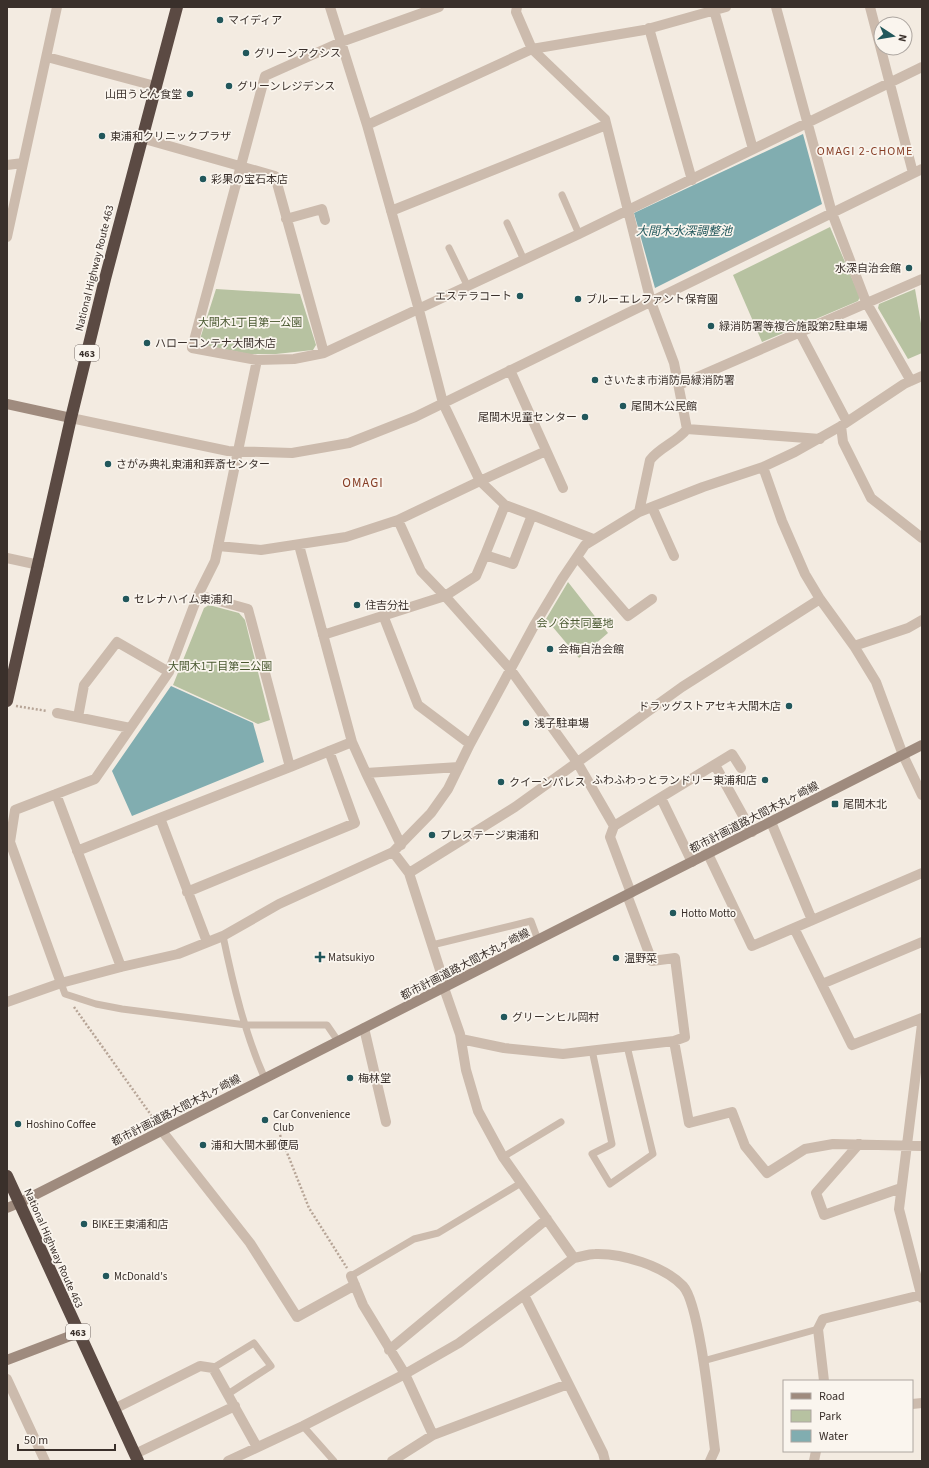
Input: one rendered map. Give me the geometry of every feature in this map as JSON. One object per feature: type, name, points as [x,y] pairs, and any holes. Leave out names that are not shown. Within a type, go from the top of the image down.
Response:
[{"type":"highway","name":"National Highway Route 463","points":[[11,704],[71,418],[141,138],[177,7]]},
{"type":"highway","name":"National Highway Route 463","points":[[7,1176],[136,1457]]},
{"type":"street","points":[[7,237],[57,7]]},
{"type":"street","points":[[330,7],[367,126],[419,310],[443,403],[480,480],[505,505],[593,539]]},
{"type":"street","points":[[439,7],[341,42],[265,76],[192,348],[258,360],[287,360],[324,353],[468,287],[692,180],[922,67]]},
{"type":"street","points":[[516,7],[516,12],[532,49],[605,119],[651,302],[670,352],[679,385],[687,429],[683,434],[655,453],[650,460],[639,512]]},
{"type":"street","points":[[367,126],[532,49],[649,28],[726,7]]},
{"type":"street","points":[[776,7],[832,213],[866,302],[911,380]]},
{"type":"street","points":[[7,404],[238,453],[292,453],[348,443],[416,416],[918,171],[889,83],[870,7]]},
{"type":"street","points":[[714,10],[753,150]]},
{"type":"street","points":[[649,28],[692,180]]},
{"type":"street","points":[[47,57],[155,86]]},
{"type":"street","points":[[391,212],[606,125]]},
{"type":"street","points":[[141,138],[274,176],[324,353]]},
{"type":"street","points":[[7,165],[23,164]]},
{"type":"street","points":[[286,219],[322,209],[325,220]]},
{"type":"street","points":[[679,385],[799,331],[922,279]]},
{"type":"street","points":[[799,331],[844,424],[844,442],[871,498],[922,538]]},
{"type":"street","points":[[61,983],[10,842],[15,810],[95,779],[168,672],[198,595],[215,560],[258,360]]},
{"type":"street","points":[[510,370],[563,488]]},
{"type":"street","points":[[7,1002],[61,983],[178,954],[223,936],[279,904],[393,852],[438,805],[548,601],[585,545],[639,512],[762,467],[820,439],[911,380],[922,376]]},
{"type":"street","points":[[687,429],[820,439]]},
{"type":"street","points":[[218,546],[261,550],[346,537],[398,520],[480,480],[546,451]]},
{"type":"street","points":[[762,467],[794,550],[820,599],[854,646],[876,682],[903,755],[922,795]]},
{"type":"street","points":[[323,635],[383,614],[445,596],[476,576],[505,505]]},
{"type":"street","points":[[652,507],[674,556]]},
{"type":"street","points":[[485,555],[513,564],[532,515]]},
{"type":"street","points":[[398,520],[421,571],[510,669],[577,762],[614,826]]},
{"type":"street","points":[[299,545],[352,742],[401,845]]},
{"type":"street","points":[[577,557],[628,616],[652,599]]},
{"type":"street","points":[[7,558],[39,565]]},
{"type":"street","points":[[198,595],[248,609],[290,767]]},
{"type":"street","points":[[409,873],[515,807],[682,687],[820,599]]},
{"type":"street","points":[[383,614],[418,705],[470,744]]},
{"type":"street","points":[[854,646],[908,628],[922,620]]},
{"type":"street","points":[[78,717],[84,685],[117,642],[168,672]]},
{"type":"street","points":[[57,713],[130,728]]},
{"type":"street","points":[[77,851],[352,742]]},
{"type":"street","name":"都市計画道路大間木丸ヶ崎線","points":[[7,1208],[265,1079],[922,745]]},
{"type":"street","points":[[187,892],[355,823],[329,751]]},
{"type":"street","points":[[461,1039],[504,1048],[556,1053],[674,1041],[685,1037],[675,958],[652,961],[610,837],[614,826],[732,754],[741,768]]},
{"type":"street","points":[[715,765],[752,832]]},
{"type":"street","points":[[366,774],[459,767]]},
{"type":"street","points":[[56,794],[121,967]]},
{"type":"street","points":[[661,798],[692,862]]},
{"type":"street","points":[[160,818],[207,942]]},
{"type":"street","points":[[771,822],[812,920]]},
{"type":"street","points":[[393,852],[409,873],[461,1039],[466,1070],[474,1099],[485,1126],[503,1157],[574,1258]]},
{"type":"street","points":[[708,854],[752,946],[922,873]]},
{"type":"street","points":[[794,928],[852,1045],[922,1018]]},
{"type":"street","points":[[822,984],[922,942]]},
{"type":"street","points":[[824,1380],[818,1329],[823,1318],[921,1291],[899,1209],[906,1146],[920,1061],[922,1024]]},
{"type":"street","points":[[364,1028],[386,1122]]},
{"type":"street","points":[[674,1041],[689,1123],[732,1112],[745,1146],[767,1173],[805,1149],[833,1144],[922,1146]]},
{"type":"street","points":[[162,1131],[250,1243],[297,1317],[353,1280],[362,1305],[405,1374],[433,1435]]},
{"type":"street","points":[[859,1144],[816,1193],[824,1215],[901,1188]]},
{"type":"street","points":[[389,1350],[547,1219]]},
{"type":"street","points":[[228,1461],[303,1426],[405,1374],[459,1343],[574,1258],[595,1254],[616,1255],[643,1263],[667,1274],[684,1287],[692,1306],[703,1361],[715,1450],[710,1461]]},
{"type":"street","points":[[524,1295],[603,1453],[605,1461]]},
{"type":"street","points":[[7,1360],[78,1333]]},
{"type":"street","points":[[114,1409],[200,1366],[213,1368],[257,1448]]},
{"type":"street","points":[[7,1379],[45,1461]]},
{"type":"street","points":[[392,1461],[433,1435],[568,1384]]},
{"type":"street","points":[[136,1457],[235,1406]]},
{"type":"lane","points":[[562,195],[579,234]]},
{"type":"lane","points":[[507,224],[524,260]]},
{"type":"lane","points":[[449,248],[468,287]]},
{"type":"lane","points":[[432,945],[531,921],[538,940]]},
{"type":"lane","points":[[223,936],[231,974],[253,1051],[265,1079]]},
{"type":"lane","points":[[61,983],[65,994],[96,1004],[122,1009],[246,1025],[327,1026],[338,1041]]},
{"type":"lane","points":[[592,1050],[612,1144],[592,1154],[610,1184],[653,1154],[627,1046]]},
{"type":"lane","points":[[503,1157],[561,1122]]},
{"type":"lane","points":[[353,1280],[414,1239],[438,1233],[521,1183]]},
{"type":"lane","points":[[703,1361],[818,1329]]},
{"type":"lane","points":[[213,1368],[254,1343],[271,1366],[228,1394]]},
{"type":"lane","points":[[303,1426],[334,1461]]},
{"type":"path","points":[[11,704],[57,713]]},
{"type":"path","points":[[65,994],[162,1131]]},
{"type":"path","points":[[280,1135],[310,1208],[353,1280]]},
{"type":"green space","points":[[830,227],[860,297],[858,301],[762,342],[733,275]]},
{"type":"green space","name":"大間木1丁目第一公園","points":[[216,289],[300,294],[316,345],[313,350],[276,354],[248,354],[204,345],[200,339]]},
{"type":"green space","points":[[915,289],[922,329],[922,353],[908,359],[878,308],[879,304]]},
{"type":"green space","name":"会ノ谷共同墓地","points":[[568,582],[608,633],[579,658],[546,619]]},
{"type":"green space","name":"大間木1丁目第二公園","points":[[209,605],[239,613],[245,620],[270,720],[258,724],[173,685],[204,608]]},
{"type":"water","name":"大間木水深調整池","points":[[803,134],[822,204],[655,288],[634,213]]},
{"type":"water","points":[[171,686],[253,723],[264,762],[132,816],[112,771]]},
{"type":"place","name":"マイディア","points":[[220,20]]},
{"type":"place","name":"グリーンアクシス","points":[[246,53]]},
{"type":"place","name":"グリーンレジデンス","points":[[229,86]]},
{"type":"place","name":"山田うどん食堂","points":[[190,94]]},
{"type":"place","name":"東浦和クリニックプラザ","points":[[102,136]]},
{"type":"place","name":"彩果の宝石本店","points":[[203,179]]},
{"type":"place","name":"水深自治会館","points":[[909,268]]},
{"type":"place","name":"エステラコート","points":[[520,296]]},
{"type":"place","name":"ブルーエレファント保育園","points":[[578,299]]},
{"type":"place","name":"緑消防署等複合施設第2駐車場","points":[[711,326]]},
{"type":"place","name":"ハローコンテナ大間木店","points":[[147,343]]},
{"type":"place","name":"さいたま市消防局緑消防署","points":[[595,380]]},
{"type":"place","name":"尾間木公民館","points":[[623,406]]},
{"type":"place","name":"尾間木児童センター","points":[[585,417]]},
{"type":"place","name":"さがみ典礼東浦和葬斎センター","points":[[108,464]]},
{"type":"place","name":"セレナハイム東浦和","points":[[126,599]]},
{"type":"place","name":"住吉分社","points":[[357,605]]},
{"type":"place","name":"会梅自治会館","points":[[550,649]]},
{"type":"place","name":"ドラッグストアセキ大間木店","points":[[789,706]]},
{"type":"place","name":"浅子駐車場","points":[[526,723]]},
{"type":"place","name":"ふわふわっとランドリー東浦和店","points":[[765,780]]},
{"type":"place","name":"クイーンパレス","points":[[501,782]]},
{"type":"place","name":"尾間木北","points":[[835,804]]},
{"type":"place","name":"プレステージ東浦和","points":[[432,835]]},
{"type":"place","name":"Hotto Motto","points":[[673,913]]},
{"type":"place","name":"Matsukiyo","points":[[320,957]]},
{"type":"place","name":"温野菜","points":[[616,958]]},
{"type":"place","name":"グリーンヒル岡村","points":[[504,1017]]},
{"type":"place","name":"梅林堂","points":[[350,1078]]},
{"type":"place","name":"Car Convenience Club","points":[[265,1120]]},
{"type":"place","name":"Hoshino Coffee","points":[[18,1124]]},
{"type":"place","name":"浦和大間木郵便局","points":[[203,1145]]},
{"type":"place","name":"BIKE王東浦和店","points":[[84,1224]]},
{"type":"place","name":"McDonald's","points":[[106,1276]]},
{"type":"district","name":"OMAGI 2-CHOME","points":[[865,151]]},
{"type":"district","name":"OMAGI","points":[[363,482]]}]
